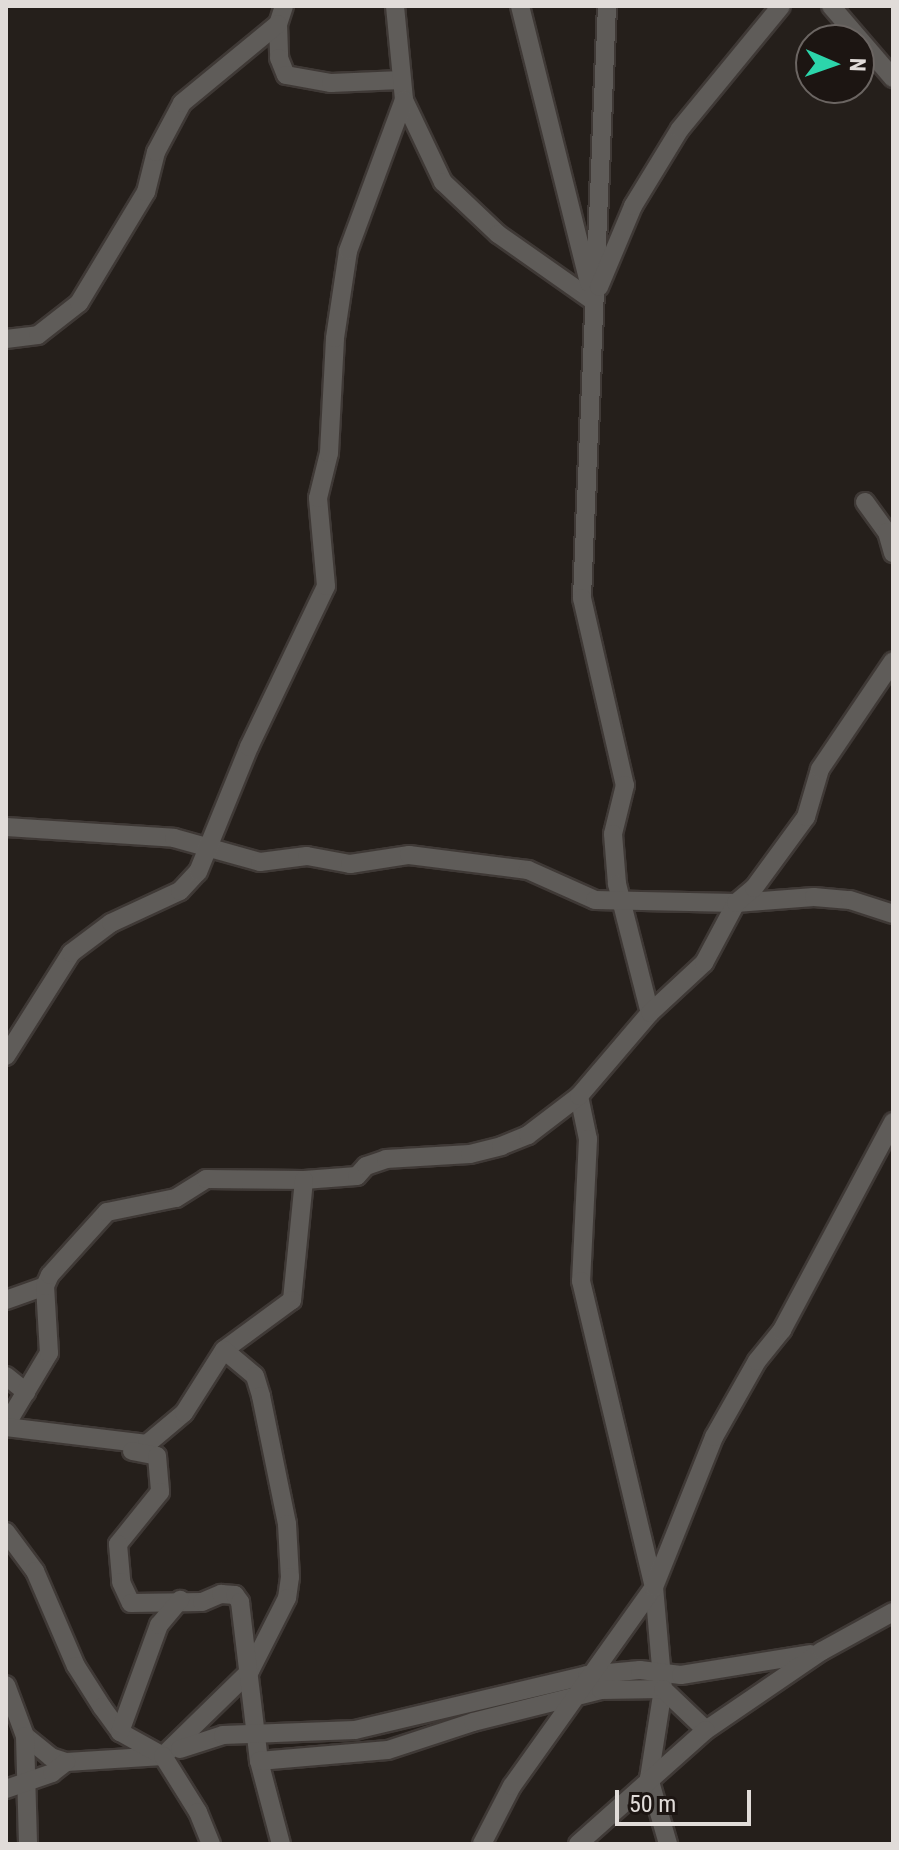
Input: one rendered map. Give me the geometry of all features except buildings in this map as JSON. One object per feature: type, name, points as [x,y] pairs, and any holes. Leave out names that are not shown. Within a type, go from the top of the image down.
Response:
[{"type":"street","points":[[284,6],[278,24],[279,58],[286,75],[331,83],[401,80]]},
{"type":"street","points":[[395,6],[404,100],[443,182],[466,209],[592,300]]},
{"type":"street","points":[[520,6],[592,300]]},
{"type":"street","points":[[607,6],[600,87],[600,234],[592,300],[582,598],[625,785],[613,834],[619,897],[650,1013]]},
{"type":"street","points":[[592,300],[633,206],[680,129],[781,6]]},
{"type":"street","points":[[831,6],[893,78]]},
{"type":"street","points":[[6,339],[38,335],[79,303],[146,192],[156,152],[182,103],[278,24]]},
{"type":"street","points":[[6,1056],[71,953],[111,923],[180,891],[209,850],[249,747],[326,586],[318,498],[329,453],[335,338],[346,266],[404,100]]},
{"type":"street","points":[[865,502],[887,532],[893,553]]},
{"type":"street","points":[[304,1180],[292,1300],[224,1350],[171,1426],[147,1444],[6,1425],[49,1353],[45,1286],[55,1264],[107,1212],[176,1198],[206,1179],[304,1180],[357,1176],[366,1166],[386,1159],[470,1154],[528,1135],[579,1096],[650,1013],[704,963],[736,903],[754,888],[806,817],[820,769],[893,661]]},
{"type":"street","points":[[6,827],[174,838],[260,862],[307,856],[350,864],[409,855],[528,870],[595,900],[619,897],[736,903],[814,897],[850,900],[893,914]]},
{"type":"street","points":[[579,1096],[588,1139],[581,1281],[654,1587],[662,1681],[649,1778],[668,1844]]},
{"type":"street","points":[[482,1844],[512,1786],[580,1695],[587,1675],[654,1587],[714,1437],[757,1361],[782,1330],[893,1122]]},
{"type":"street","points":[[6,1300],[45,1286]]},
{"type":"street","points":[[163,1756],[250,1671],[287,1598],[287,1524],[255,1376],[224,1350]]},
{"type":"street","points":[[6,1376],[26,1392]]},
{"type":"street","points":[[112,1441],[157,1456],[160,1464],[155,1503],[118,1544],[121,1582],[131,1603],[202,1602],[235,1595],[250,1671],[259,1761],[281,1844]]},
{"type":"street","points":[[6,1532],[35,1571],[76,1666],[120,1732],[163,1756],[193,1803],[211,1844]]},
{"type":"street","points":[[120,1732],[159,1625],[180,1600]]},
{"type":"street","points":[[578,1844],[623,1809],[649,1778],[706,1730],[822,1651],[893,1612]]},
{"type":"street","points":[[259,1761],[388,1750],[580,1695],[822,1651]]},
{"type":"street","points":[[25,1736],[51,1757],[66,1762],[163,1756],[223,1735],[256,1732],[287,1736],[355,1730],[587,1675],[662,1681],[706,1730]]},
{"type":"street","points":[[6,1685],[25,1736],[28,1844]]},
{"type":"street","points":[[6,1789],[26,1783],[66,1762]]}]
